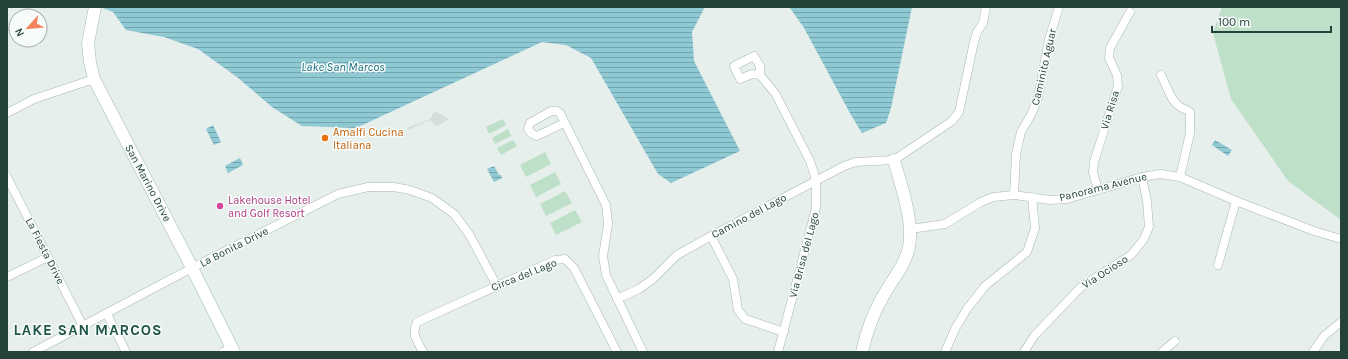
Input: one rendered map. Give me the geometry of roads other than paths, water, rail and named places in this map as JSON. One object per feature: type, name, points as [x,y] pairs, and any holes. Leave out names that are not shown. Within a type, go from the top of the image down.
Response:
[{"type":"street","points":[[862,352],[874,316],[882,298],[904,261],[909,246],[910,229],[908,213],[894,160],[952,121],[959,112],[974,42],[977,32],[983,23],[986,7]]},
{"type":"street","name":"Caminito Aguar","points":[[1014,195],[1016,154],[1021,132],[1032,113],[1038,97],[1049,39],[1059,7]]},
{"type":"street","name":"San Marino Drive","points":[[94,9],[88,43],[94,79],[192,268],[230,350]]},
{"type":"street","name":"Via Risa","points":[[1098,190],[1093,172],[1094,162],[1118,86],[1116,75],[1109,58],[1110,48],[1130,12]]},
{"type":"street","name":"Via Brisa del Lago","points":[[760,75],[775,93],[810,161],[816,180],[816,208],[778,352]]},
{"type":"street","points":[[1161,75],[1174,101],[1180,107],[1187,109],[1190,112],[1190,133],[1180,177]]},
{"type":"street","points":[[7,113],[34,99],[94,79]]},
{"type":"street","points":[[564,122],[606,205],[608,224],[603,256],[606,275],[643,352]]},
{"type":"street","name":"Camino del Lago","points":[[617,299],[639,289],[677,255],[816,180],[844,166],[856,162],[894,160]]},
{"type":"street","name":"Panorama Avenue","points":[[910,229],[945,224],[981,202],[993,197],[1014,195],[1050,200],[1067,199],[1142,177],[1160,174],[1180,177],[1236,201],[1341,239]]},
{"type":"street","name":"La Fiesta Drive","points":[[7,177],[11,193],[48,257],[83,326]]},
{"type":"street","name":"Via Ocioso","points":[[1024,352],[1034,336],[1080,287],[1131,255],[1144,239],[1149,227],[1147,201],[1142,177]]},
{"type":"street","name":"La Bonita Drive","points":[[32,352],[107,314],[192,268],[338,194],[368,187],[394,187],[410,190],[432,198],[454,215],[469,234],[497,286]]},
{"type":"street","points":[[945,352],[955,329],[967,309],[985,286],[1027,252],[1035,228],[1032,198]]},
{"type":"street","points":[[1218,265],[1236,201]]},
{"type":"street","points":[[711,236],[733,279],[738,310],[745,319],[784,332]]},
{"type":"street","points":[[7,277],[48,257]]},
{"type":"street","name":"Circa del Lago","points":[[423,352],[414,335],[413,329],[417,322],[555,260],[565,259],[574,268],[617,352]]},
{"type":"street","points":[[107,314],[126,352]]},
{"type":"street","points":[[1314,352],[1324,336],[1341,322]]},
{"type":"street","points":[[1162,352],[1175,341]]},
{"type":"water","name":"Lake San Marcos","points":[[100,7],[705,7],[692,32],[694,61],[740,151],[671,183],[658,174],[591,58],[566,45],[542,42],[356,128],[302,126],[272,107],[237,77],[198,49],[164,37],[126,30],[113,12]]},
{"type":"water","points":[[787,7],[912,7],[891,108],[886,123],[862,133],[804,28],[790,8]]},
{"type":"water","points":[[213,125],[221,142],[214,145],[206,129]]},
{"type":"water","points":[[1215,140],[1232,150],[1228,156],[1212,145]]},
{"type":"water","points":[[240,158],[243,165],[228,173],[225,166]]},
{"type":"water","points":[[494,166],[502,178],[494,182],[487,169]]},
{"type":"place","name":"Amalfi Cucina Italiana","points":[[325,138]]},
{"type":"place","name":"Lakehouse Hotel and Golf Resort","points":[[220,206]]},
{"type":"district","name":"LAKE SAN MARCOS","points":[[88,330]]}]
